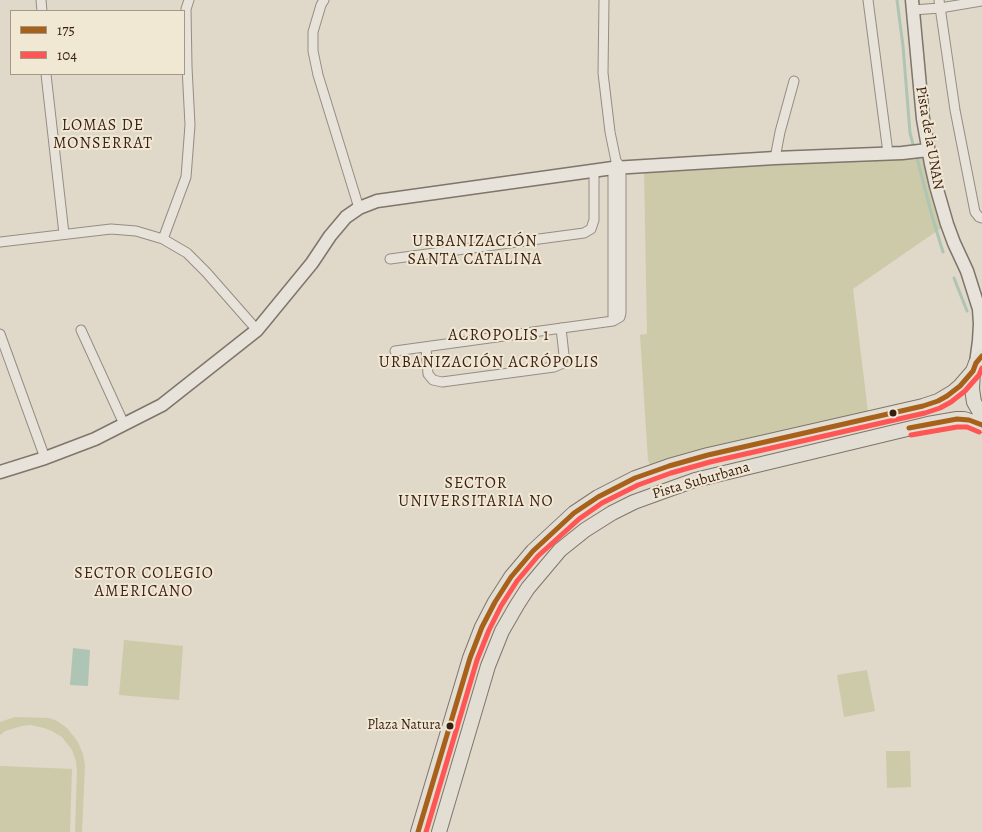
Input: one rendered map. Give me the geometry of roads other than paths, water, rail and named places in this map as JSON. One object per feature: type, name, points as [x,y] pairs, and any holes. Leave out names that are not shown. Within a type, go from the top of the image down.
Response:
[{"type":"main road","points":[[977,364],[972,389],[974,402],[982,416]]},
{"type":"main road","name":"Pista Suburbana","points":[[418,831],[467,667],[482,627],[511,577],[533,551],[574,513],[598,497],[634,478],[669,466],[938,401],[960,386],[977,364]]},
{"type":"main road","name":"Pista Suburbana","points":[[439,832],[488,666],[502,631],[528,588],[560,550],[585,530],[634,502],[695,480],[928,424],[964,419],[982,425]]},
{"type":"street","points":[[163,239],[186,177],[190,125],[186,9],[189,0]]},
{"type":"street","points":[[324,0],[314,32],[313,52],[318,75],[359,208]]},
{"type":"street","points":[[395,351],[613,321],[617,166],[610,132],[603,73],[604,0]]},
{"type":"street","points":[[868,0],[888,153]]},
{"type":"street","points":[[912,5],[982,1]]},
{"type":"street","points":[[940,4],[955,110],[978,215]]},
{"type":"street","name":"Pista de la UNAN","points":[[912,5],[923,118],[922,151],[979,309],[980,324],[977,364]]},
{"type":"street","points":[[46,75],[64,234]]},
{"type":"street","points":[[775,158],[794,81]]},
{"type":"street","points":[[0,472],[45,458],[95,439],[162,405],[256,330],[312,263],[330,236],[346,217],[359,208],[377,201],[594,171],[617,166],[922,151]]},
{"type":"street","points":[[390,259],[584,233],[591,230],[594,220],[594,171]]},
{"type":"street","points":[[0,242],[111,229],[136,231],[163,239],[187,253],[256,330]]},
{"type":"street","name":"Pista de la UNAN","points":[[967,272],[982,290]]},
{"type":"street","points":[[426,347],[428,374],[433,380],[442,382],[554,367],[561,364],[564,356],[561,328]]},
{"type":"street","points":[[81,330],[124,424]]},
{"type":"street","points":[[0,334],[45,458]]},
{"type":"waterway","points":[[897,0],[910,133],[914,148]]},
{"type":"waterway","points":[[916,154],[943,252]]},
{"type":"waterway","points":[[954,278],[967,311]]},
{"type":"place","name":"Plaza Natura","points":[[450,726]]},
{"type":"district","name":"LOMAS DE MONSERRAT","points":[[103,135]]},
{"type":"district","name":"URBANIZACIÓN SANTA CATALINA","points":[[475,251]]},
{"type":"district","name":"ACROPOLIS 1","points":[[499,336]]},
{"type":"district","name":"URBANIZACIÓN ACRÓPOLIS","points":[[489,363]]},
{"type":"district","name":"SECTOR UNIVERSITARIA NO","points":[[476,493]]},
{"type":"district","name":"SECTOR COLEGIO AMERICANO","points":[[144,583]]}]
